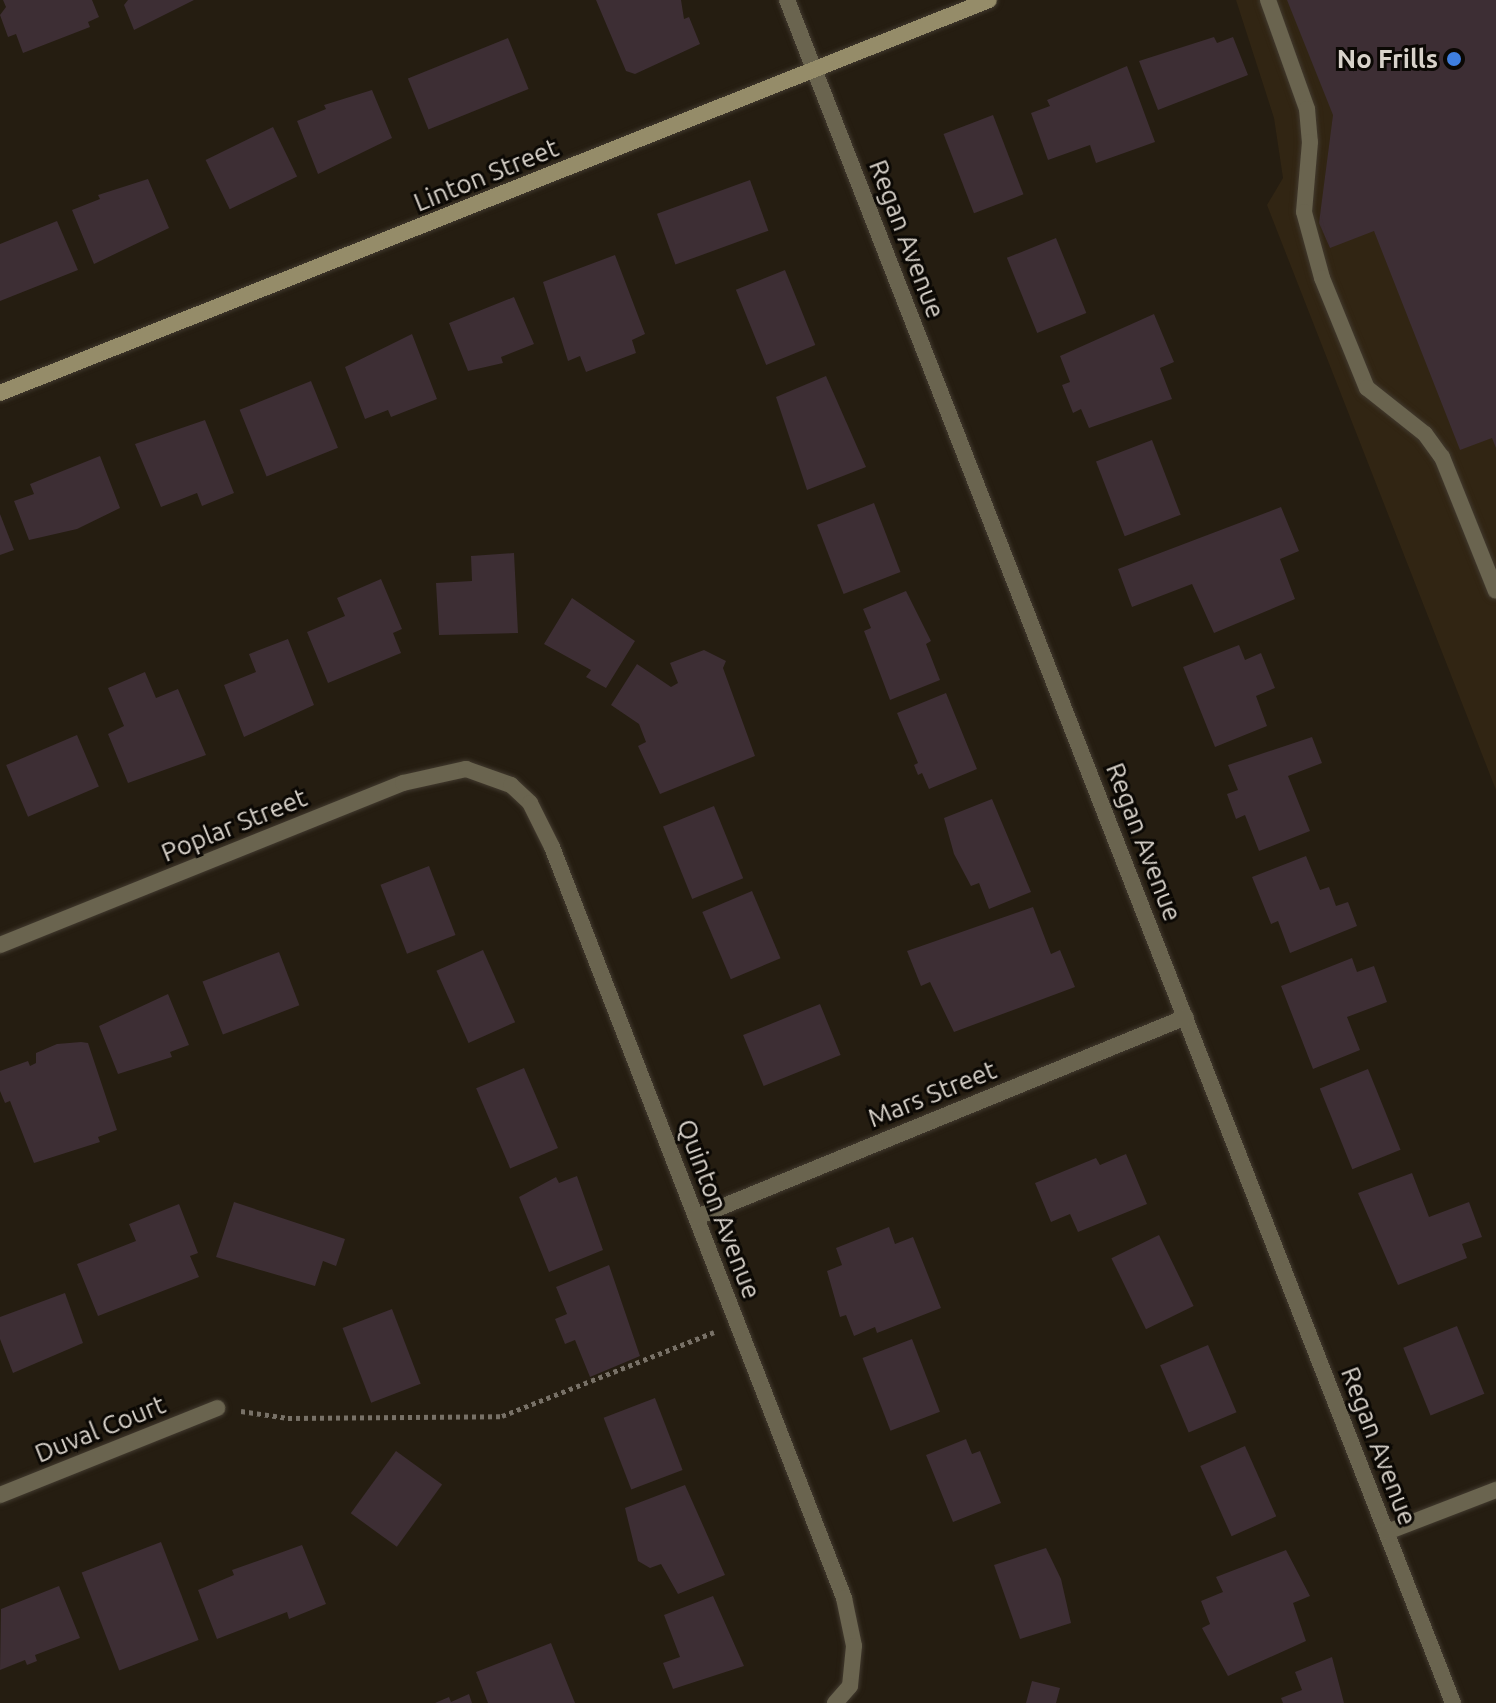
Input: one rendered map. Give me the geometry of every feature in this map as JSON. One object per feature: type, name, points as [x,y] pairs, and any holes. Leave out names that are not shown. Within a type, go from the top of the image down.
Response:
[{"type":"street","name":"Regan Avenue","points":[[787,0],[1453,1703]]},
{"type":"street","name":"Linton Street","points":[[0,393],[989,0]]},
{"type":"street","points":[[1268,0],[1308,117],[1304,212],[1318,268],[1367,388],[1425,434],[1442,457],[1496,591]]},
{"type":"street","name":"Poplar Street","points":[[0,945],[403,783],[466,769],[489,776]]},
{"type":"street","name":"Quinton Avenue","points":[[489,776],[511,785],[530,803],[552,847],[844,1598],[854,1646],[850,1686],[835,1703]]},
{"type":"street","name":"Mars Street","points":[[697,1217],[1186,1017]]},
{"type":"street","name":"Duval Court","points":[[0,1495],[217,1408]]},
{"type":"street","points":[[1387,1532],[1496,1490]]},
{"type":"path","points":[[217,1408],[288,1418],[502,1416],[738,1323]]},
{"type":"shaded area","points":[[1236,0],[1496,0],[1496,790],[1267,205],[1283,178],[1274,118]]},
{"type":"building","points":[[3,0],[92,0],[99,17],[88,22],[90,27],[23,53],[16,34],[8,37],[0,15],[6,7]]},
{"type":"building","points":[[128,0],[194,0],[134,30],[124,5]]},
{"type":"building","points":[[596,0],[681,0],[684,19],[689,17],[700,44],[635,74],[626,71]]},
{"type":"building","points":[[1287,0],[1496,0],[1496,448],[1492,438],[1460,450],[1374,231],[1330,248],[1319,223],[1333,115]]},
{"type":"building","points":[[1214,37],[1217,43],[1233,37],[1248,75],[1158,110],[1139,61]]},
{"type":"building","points":[[508,38],[529,89],[428,129],[408,78]]},
{"type":"building","points":[[1127,66],[1155,142],[1096,163],[1090,145],[1048,160],[1031,113],[1050,106],[1047,100]]},
{"type":"building","points":[[372,90],[392,138],[318,174],[297,121],[326,109],[324,105]]},
{"type":"building","points":[[993,115],[1023,194],[974,213],[944,134]]},
{"type":"building","points":[[273,127],[297,176],[230,209],[206,160]]},
{"type":"building","points":[[148,179],[169,228],[94,264],[72,210],[100,199],[98,195]]},
{"type":"building","points":[[750,180],[768,231],[675,265],[657,214]]},
{"type":"building","points":[[57,221],[78,270],[0,301],[0,244]]},
{"type":"building","points":[[1056,238],[1086,313],[1037,333],[1007,258]]},
{"type":"building","points":[[615,255],[645,334],[632,340],[636,353],[586,372],[580,356],[568,361],[543,282]]},
{"type":"building","points":[[785,270],[815,345],[766,365],[736,290]]},
{"type":"building","points":[[514,297],[534,344],[501,357],[503,363],[468,371],[449,323]]},
{"type":"building","points":[[1154,314],[1174,362],[1160,368],[1172,399],[1089,428],[1081,409],[1073,413],[1062,385],[1070,382],[1060,356]]},
{"type":"building","points":[[412,334],[437,399],[391,417],[388,410],[365,419],[345,367]]},
{"type":"building","points":[[826,376],[866,467],[807,490],[776,397]]},
{"type":"building","points":[[311,381],[338,448],[267,477],[240,410]]},
{"type":"building","points":[[205,420],[234,493],[202,506],[197,493],[161,507],[135,444]]},
{"type":"building","points":[[1152,440],[1181,515],[1125,536],[1096,462]]},
{"type":"building","points":[[100,456],[120,508],[77,529],[29,540],[14,501],[34,494],[30,484]]},
{"type":"building","points":[[874,503],[901,572],[844,594],[817,525]]},
{"type":"building","points":[[1281,507],[1299,551],[1280,559],[1295,599],[1214,633],[1192,584],[1132,607],[1118,569]]},
{"type":"building","points":[[0,514],[14,550],[0,555]]},
{"type":"building","points":[[514,553],[518,633],[439,635],[436,583],[472,581],[471,556]]},
{"type":"building","points":[[381,579],[402,629],[393,633],[401,653],[328,683],[307,632],[345,616],[337,598]]},
{"type":"building","points":[[906,591],[931,641],[926,644],[940,680],[890,700],[864,631],[871,628],[863,609]]},
{"type":"building","points":[[572,598],[635,641],[606,688],[586,677],[591,670],[544,644]]},
{"type":"building","points":[[288,639],[314,705],[244,737],[224,685],[256,672],[249,654]]},
{"type":"building","points":[[1239,645],[1245,660],[1261,653],[1275,688],[1256,696],[1267,726],[1215,747],[1183,667]]},
{"type":"building","points":[[704,650],[726,661],[723,668],[755,756],[660,794],[638,746],[646,742],[639,724],[611,705],[637,664],[671,687],[678,683],[670,663]]},
{"type":"building","points":[[145,672],[156,698],[178,689],[206,755],[128,783],[108,734],[124,726],[108,688]]},
{"type":"building","points":[[946,693],[977,769],[929,789],[922,773],[918,775],[914,765],[918,763],[897,713]]},
{"type":"building","points":[[77,735],[99,787],[28,817],[6,765]]},
{"type":"building","points":[[1312,737],[1322,763],[1288,776],[1310,831],[1259,851],[1245,815],[1236,819],[1227,794],[1238,790],[1228,765]]},
{"type":"building","points":[[992,799],[1031,892],[989,909],[979,883],[971,886],[954,854],[944,818]]},
{"type":"building","points":[[714,806],[743,878],[692,899],[663,827]]},
{"type":"building","points":[[1306,856],[1320,890],[1329,887],[1336,906],[1348,902],[1357,926],[1290,953],[1278,921],[1271,924],[1252,877]]},
{"type":"building","points":[[429,866],[456,935],[407,954],[380,885]]},
{"type":"building","points":[[752,891],[781,958],[731,979],[702,912]]},
{"type":"building","points":[[1033,907],[1051,954],[1060,950],[1075,987],[954,1032],[930,982],[921,986],[907,951]]},
{"type":"building","points":[[483,950],[515,1022],[469,1043],[436,971]]},
{"type":"building","points":[[279,952],[299,1005],[223,1035],[202,981]]},
{"type":"building","points":[[1352,958],[1357,972],[1374,966],[1387,1002],[1347,1017],[1360,1050],[1313,1069],[1281,986]]},
{"type":"building","points":[[168,994],[189,1045],[170,1052],[172,1057],[118,1074],[99,1026]]},
{"type":"building","points":[[820,1004],[841,1055],[764,1086],[743,1035]]},
{"type":"building","points":[[88,1043],[117,1130],[98,1137],[100,1142],[34,1163],[10,1101],[5,1103],[0,1091],[0,1071],[28,1061],[30,1066],[36,1063],[36,1053],[57,1044]]},
{"type":"building","points":[[524,1068],[558,1148],[510,1168],[476,1088]]},
{"type":"building","points":[[1368,1069],[1401,1150],[1352,1169],[1320,1088]]},
{"type":"building","points":[[1126,1154],[1147,1204],[1078,1232],[1070,1214],[1051,1222],[1035,1183],[1096,1158],[1100,1165]]},
{"type":"building","points":[[1412,1173],[1429,1217],[1469,1202],[1482,1237],[1462,1244],[1467,1258],[1398,1285],[1358,1193]]},
{"type":"building","points":[[577,1176],[603,1250],[549,1272],[519,1197],[556,1177],[559,1183]]},
{"type":"building","points":[[234,1202],[345,1239],[336,1266],[323,1261],[315,1286],[216,1257]]},
{"type":"building","points":[[179,1204],[198,1253],[190,1256],[199,1277],[98,1316],[77,1264],[136,1241],[129,1224]]},
{"type":"building","points":[[889,1227],[895,1244],[913,1237],[941,1308],[877,1333],[875,1327],[854,1336],[846,1315],[840,1317],[827,1271],[842,1265],[836,1248]]},
{"type":"building","points":[[1159,1235],[1194,1306],[1146,1329],[1111,1258]]},
{"type":"building","points":[[609,1265],[640,1356],[590,1377],[575,1340],[565,1344],[555,1319],[567,1314],[556,1287]]},
{"type":"building","points":[[65,1293],[83,1343],[13,1373],[0,1339],[0,1317]]},
{"type":"building","points":[[392,1309],[421,1384],[371,1403],[343,1328]]},
{"type":"building","points":[[1457,1326],[1484,1394],[1431,1415],[1403,1348]]},
{"type":"building","points":[[912,1339],[940,1412],[890,1431],[863,1358]]},
{"type":"building","points":[[1208,1345],[1237,1412],[1189,1433],[1160,1365]]},
{"type":"building","points":[[655,1398],[683,1470],[631,1490],[604,1418]]},
{"type":"building","points":[[966,1439],[972,1454],[980,1451],[1001,1503],[953,1522],[926,1455]]},
{"type":"building","points":[[1245,1446],[1276,1516],[1232,1536],[1200,1466]]},
{"type":"building","points":[[396,1451],[442,1485],[397,1547],[351,1513]]},
{"type":"building","points":[[685,1485],[725,1575],[678,1594],[661,1564],[650,1568],[638,1561],[625,1508]]},
{"type":"building","points":[[161,1542],[199,1640],[119,1670],[82,1572]]},
{"type":"building","points":[[302,1545],[326,1604],[289,1619],[287,1612],[217,1639],[198,1590],[234,1575],[232,1570]]},
{"type":"building","points":[[1046,1548],[1061,1579],[1071,1623],[1020,1639],[994,1565]]},
{"type":"building","points":[[1286,1550],[1310,1596],[1293,1603],[1306,1641],[1228,1676],[1202,1628],[1210,1624],[1201,1601],[1223,1592],[1216,1577]]},
{"type":"building","points":[[59,1586],[80,1638],[35,1655],[37,1661],[27,1665],[25,1660],[0,1670],[1,1609]]},
{"type":"building","points":[[713,1596],[744,1666],[673,1689],[663,1663],[680,1657],[664,1615]]},
{"type":"building","points":[[551,1643],[575,1703],[488,1703],[476,1672]]},
{"type":"building","points":[[1332,1657],[1344,1703],[1283,1703],[1281,1698],[1302,1690],[1295,1672]]},
{"type":"building","points":[[1032,1681],[1060,1688],[1056,1703],[1026,1703]]},
{"type":"building","points":[[469,1694],[472,1703],[435,1703],[449,1697],[451,1702]]},
{"type":"place","name":"No Frills","points":[[1454,59]]}]
